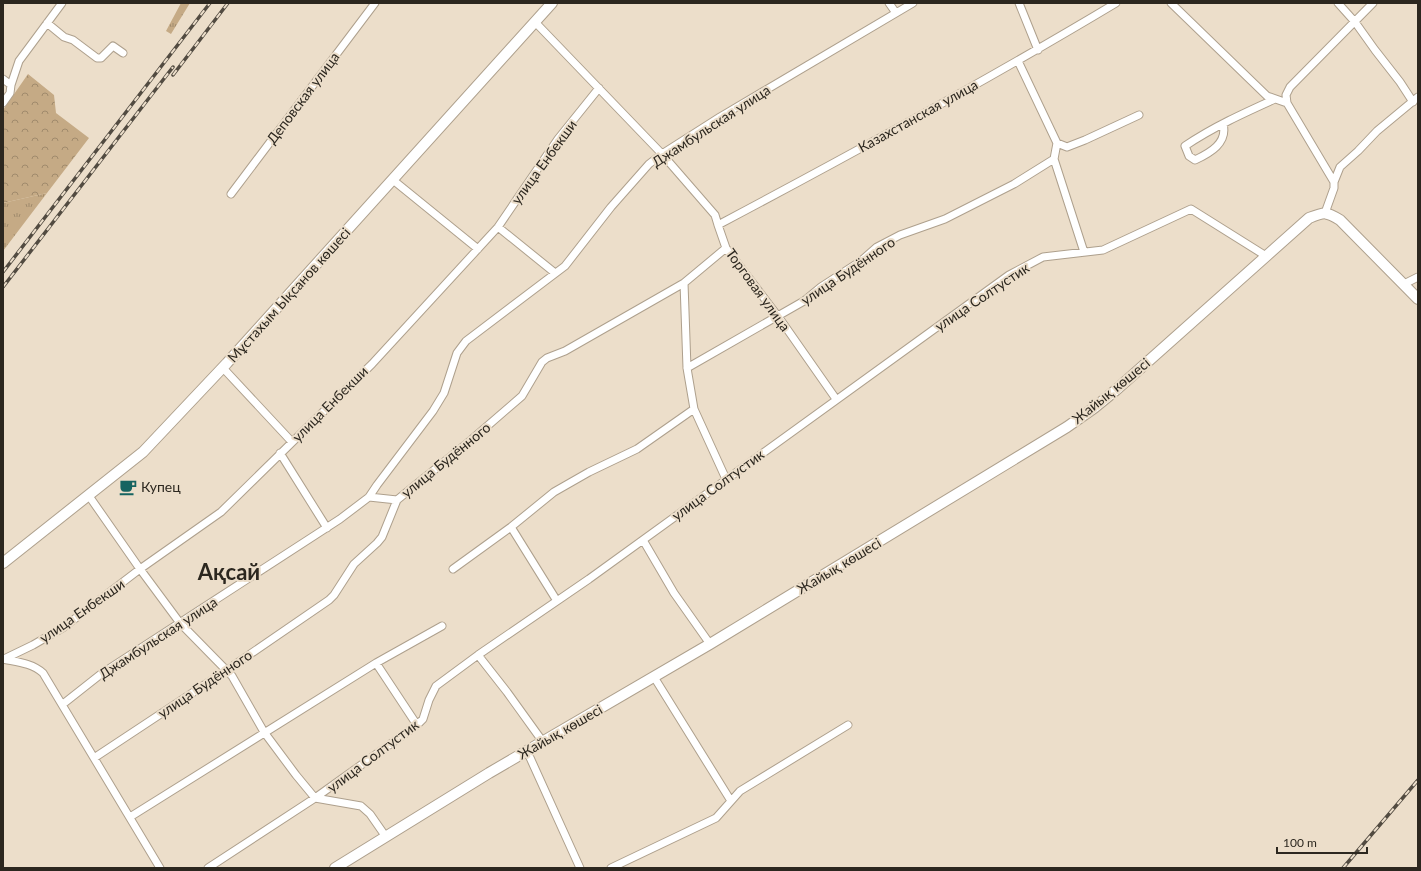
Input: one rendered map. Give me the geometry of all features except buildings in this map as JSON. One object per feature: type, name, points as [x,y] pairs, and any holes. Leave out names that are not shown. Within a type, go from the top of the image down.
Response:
[{"type":"street","points":[[3,103],[10,93],[11,85],[19,61],[62,3]]},
{"type":"street","name":"Деповская улица","points":[[231,194],[375,3]]},
{"type":"street","name":"Мұстахым Ықсанов көшесі","points":[[3,563],[143,452],[223,368],[552,3]]},
{"type":"street","points":[[889,3],[896,13]]},
{"type":"street","name":"Джамбульская улица","points":[[63,704],[101,674],[327,528],[369,497],[433,411],[444,393],[457,353],[466,341],[565,266],[611,207],[649,164],[720,117],[913,3]]},
{"type":"street","points":[[1019,3],[1038,50]]},
{"type":"street","name":"Казахстанская улица","points":[[718,225],[1038,50],[1116,3]]},
{"type":"street","points":[[1171,3],[1267,96],[1287,103]]},
{"type":"street","points":[[1338,3],[1355,22],[1400,82],[1416,99],[1377,131],[1340,167],[1334,182],[1334,188],[1326,213],[1331,214],[1340,220],[1418,299]]},
{"type":"street","points":[[1334,182],[1287,103],[1286,95],[1290,87],[1373,3]]},
{"type":"street","name":"Торговая улица","points":[[535,22],[662,154],[715,215],[726,248],[778,317],[836,399]]},
{"type":"street","points":[[48,23],[64,37],[73,40],[97,58],[101,58],[113,46],[123,53]]},
{"type":"street","points":[[1018,61],[1057,143],[1054,159],[1084,252]]},
{"type":"street","points":[[3,79],[11,85]]},
{"type":"street","name":"улица Енбекши","points":[[3,659],[33,645],[64,627],[140,569],[221,512],[372,364],[498,227],[558,139],[599,88]]},
{"type":"street","points":[[1223,124],[1223,136],[1220,144],[1205,156],[1195,160],[1189,156],[1185,146],[1223,124],[1275,99]]},
{"type":"street","points":[[1057,143],[1067,147],[1139,115]]},
{"type":"street","name":"улица Будённого","points":[[687,368],[804,301],[821,287],[862,261],[877,247],[900,235],[946,219],[1014,184],[1054,159]]},
{"type":"street","points":[[393,180],[478,249]]},
{"type":"street","name":"улица Солтустик","points":[[208,868],[315,798],[417,725],[423,719],[429,700],[436,686],[643,540],[1009,275],[1043,257],[1103,250],[1191,209],[1266,256]]},
{"type":"street","name":"Жайық көшесі","points":[[335,868],[527,751],[710,644],[1060,431],[1094,408],[1122,385],[1309,218],[1326,213]]},
{"type":"street","points":[[498,227],[554,273]]},
{"type":"street","name":"улица Будённого","points":[[94,758],[227,670],[334,595],[354,564],[378,543],[382,537],[397,500],[470,441],[522,396],[542,362],[547,358],[565,352],[684,283],[726,248]]},
{"type":"street","points":[[1404,284],[1418,277]]},
{"type":"street","points":[[684,283],[687,368],[694,409],[726,480]]},
{"type":"street","points":[[223,368],[292,442]]},
{"type":"street","points":[[453,569],[511,527],[554,492],[589,472],[637,448],[694,409]]},
{"type":"street","points":[[280,453],[327,528]]},
{"type":"street","points":[[89,496],[180,623],[232,676],[264,732],[315,798],[361,806],[370,814],[386,837]]},
{"type":"street","points":[[369,497],[397,500]]},
{"type":"street","points":[[511,527],[557,601]]},
{"type":"street","points":[[643,540],[674,593],[710,644]]},
{"type":"street","points":[[130,817],[376,663],[442,626]]},
{"type":"street","points":[[478,655],[543,742]]},
{"type":"street","points":[[3,659],[27,664],[38,668],[43,673],[63,704],[160,868]]},
{"type":"street","points":[[376,663],[417,725]]},
{"type":"street","points":[[654,676],[731,800]]},
{"type":"street","points":[[611,868],[716,818],[740,791],[848,725]]},
{"type":"street","points":[[527,751],[580,868]]},
{"type":"green space","points":[[181,3],[190,3],[171,34],[166,31]]},
{"type":"green space","points":[[28,74],[54,95],[56,113],[89,138],[47,193],[3,203],[3,110]]},
{"type":"green space","points":[[47,193],[3,251],[3,203]]},
{"type":"railway","points":[[3,272],[210,3]]},
{"type":"railway","points":[[173,75],[228,3]]},
{"type":"railway","points":[[3,287],[173,67]]},
{"type":"railway","points":[[1343,868],[1418,780]]},
{"type":"place","name":"Купец","points":[[128,487]]},
{"type":"district","name":"Ақсай","points":[[229,572]]}]
